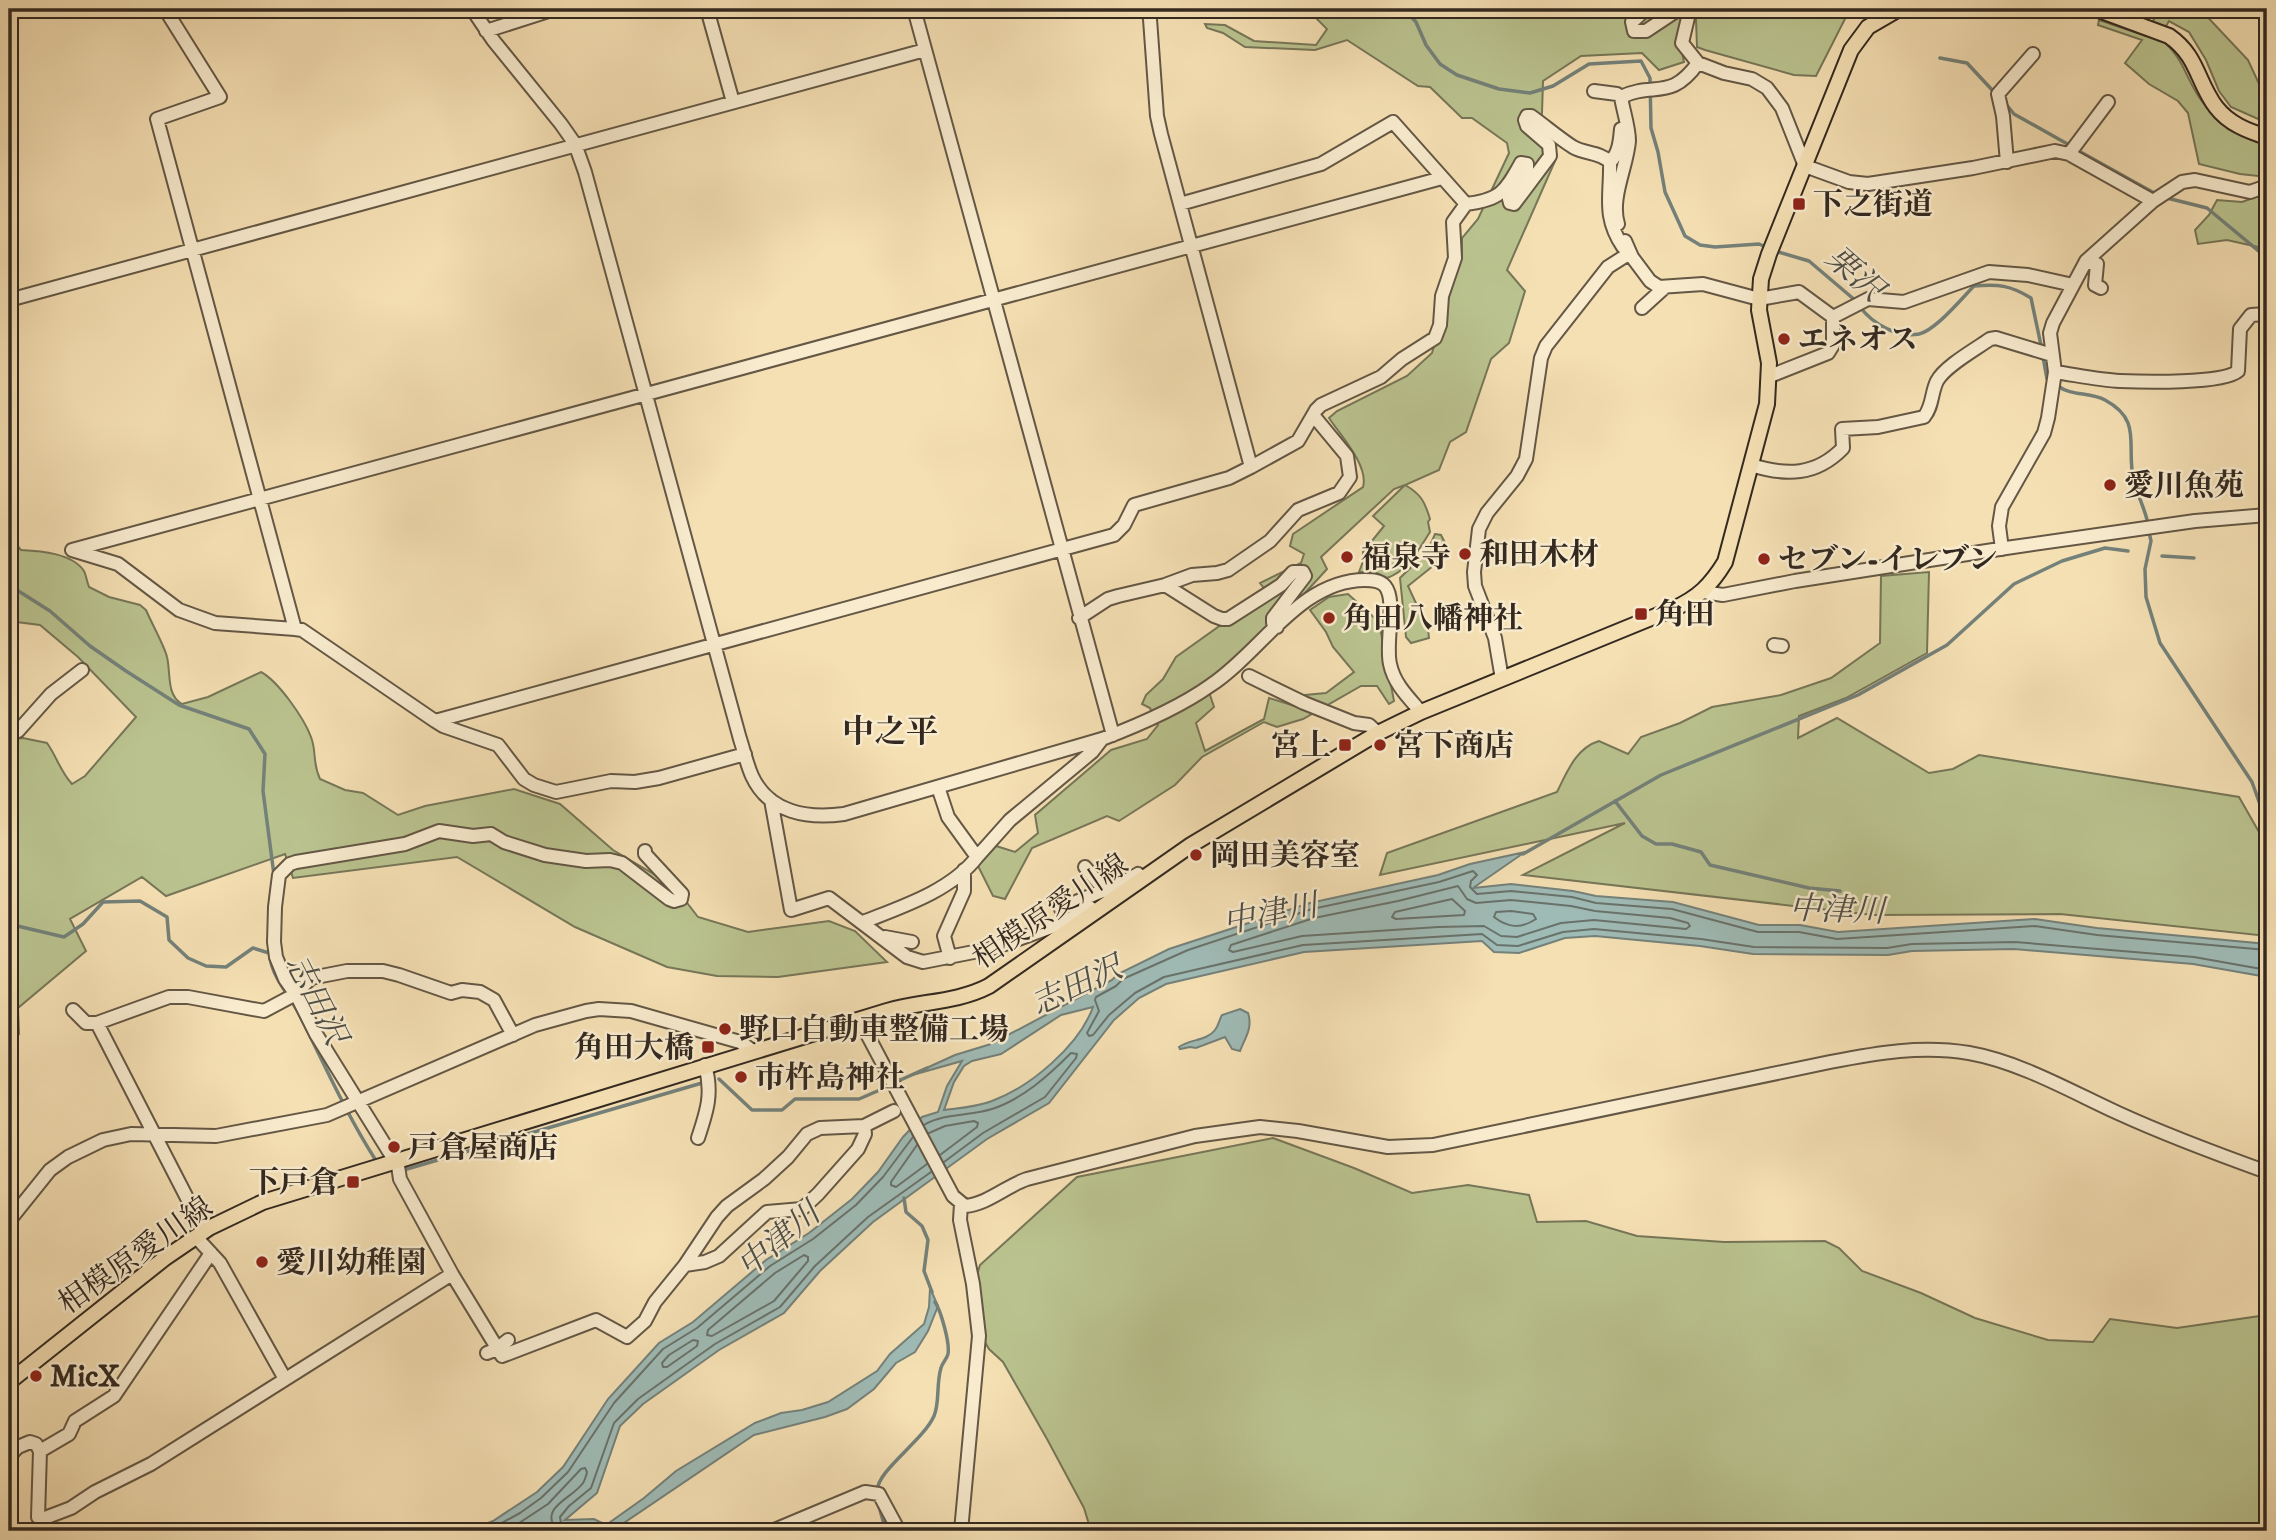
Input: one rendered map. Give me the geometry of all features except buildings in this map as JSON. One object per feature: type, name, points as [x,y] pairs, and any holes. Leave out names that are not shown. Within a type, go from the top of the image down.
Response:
[{"type":"main road","points":[[1805,166],[1851,50],[1868,27],[1899,9]]},
{"type":"main road","points":[[2096,9],[2179,42],[2193,61],[2217,108],[2239,127],[2267,137]]},
{"type":"main road","name":"相模原愛川線","points":[[9,1382],[165,1258],[200,1234],[263,1202],[705,1065],[862,1026],[900,1007],[950,1001],[974,994],[1244,811],[1378,733],[1422,712],[1673,610],[1703,592],[1725,562],[1768,404],[1770,376],[1760,321],[1761,279],[1805,166]]},
{"type":"street","points":[[165,9],[220,97],[157,119],[295,629]]},
{"type":"street","points":[[472,9],[486,31],[575,144],[585,172],[744,754],[752,777],[765,796],[799,814],[823,817],[844,814],[1107,737],[1204,691],[1237,666],[1308,599],[1328,587],[1361,580],[1379,581],[1386,587],[1389,598],[1389,662],[1400,688],[1422,712]]},
{"type":"street","points":[[486,31],[555,9]]},
{"type":"street","points":[[707,9],[733,102]]},
{"type":"street","points":[[914,9],[1061,550],[1107,737]]},
{"type":"street","points":[[1147,9],[1157,116],[1251,467]]},
{"type":"street","points":[[1646,9],[1632,22],[1634,31],[1646,31],[1679,9]]},
{"type":"street","points":[[1690,9],[1682,43],[1698,63],[1724,73],[1752,79],[1767,88],[1782,108],[1805,166],[1849,182],[1868,184],[2007,162],[2054,151],[2069,154],[2153,201]]},
{"type":"street","points":[[9,300],[925,50]]},
{"type":"street","points":[[2007,162],[1998,94],[2033,54]]},
{"type":"street","points":[[1621,97],[1645,89],[1658,91],[1673,87],[1698,63]]},
{"type":"street","points":[[1594,91],[1621,97],[1629,142],[1616,216],[1628,250],[1650,281],[1664,288],[1703,284],[1759,299],[1799,292],[1833,317]]},
{"type":"street","points":[[2069,154],[2108,103]]},
{"type":"street","points":[[435,721],[1119,532],[1135,505],[1229,478],[1298,441],[1321,405],[1381,377],[1402,359],[1435,338],[1440,325],[1442,296],[1455,258],[1453,222],[1466,204],[1498,196],[1508,186],[1521,163],[1524,163],[1527,169],[1510,199],[1510,203],[1514,204],[1550,156],[1549,145],[1527,126],[1527,116],[1531,116],[1573,147],[1606,158],[1610,162]]},
{"type":"street","points":[[1180,204],[1321,164],[1393,122],[1466,204]]},
{"type":"street","points":[[1626,126],[1621,129],[1619,144],[1614,159],[1610,162],[1608,209],[1618,240],[1628,250]]},
{"type":"street","points":[[744,754],[659,778],[635,782],[611,781],[556,792],[524,779],[498,745],[443,726],[302,630],[203,620],[179,610],[118,564],[72,550],[1442,178]]},
{"type":"street","points":[[2002,549],[1999,516],[2044,433],[2055,374],[2050,333],[2085,261],[2153,201],[2182,181],[2195,180],[2250,191],[2267,186]]},
{"type":"street","points":[[1502,679],[1495,638],[1475,586],[1479,529],[1487,513],[1524,466],[1546,346],[1608,267],[1628,250]]},
{"type":"street","points":[[2085,261],[2097,264],[2095,285],[2101,288]]},
{"type":"street","points":[[1833,317],[1868,299],[1904,302],[1998,271],[2049,278],[2073,285]]},
{"type":"street","points":[[1642,308],[1664,288]]},
{"type":"street","points":[[2055,374],[2119,381],[2200,381],[2232,376],[2238,371],[2240,329],[2251,315],[2267,314]]},
{"type":"street","points":[[1770,376],[1828,353],[1833,345],[1833,317]]},
{"type":"street","points":[[1751,465],[1797,474],[1810,471],[1843,448],[1842,429],[1878,427],[1924,417],[1930,410],[1937,382],[1944,372],[1990,339],[1996,338],[2051,354]]},
{"type":"street","points":[[1079,618],[1108,599],[1165,585],[1192,575],[1228,570],[1270,541],[1298,510],[1339,493],[1350,477],[1347,456],[1313,415]]},
{"type":"street","points":[[1703,592],[1723,595],[1807,579],[2002,549],[2160,526],[2267,515]]},
{"type":"street","points":[[1165,585],[1214,616],[1228,619],[1281,585],[1293,572],[1303,572],[1305,576],[1301,584],[1273,618],[1277,627]]},
{"type":"street","points":[[9,735],[18,731],[43,702],[82,670]]},
{"type":"street","points":[[1249,676],[1304,703],[1354,723],[1369,725],[1378,733]]},
{"type":"street","points":[[863,922],[918,901],[964,870],[1010,820],[1093,752],[1107,737]]},
{"type":"street","points":[[939,788],[948,817],[977,857]]},
{"type":"street","points":[[771,800],[789,908],[791,910],[829,898],[901,953],[916,961],[933,962],[994,948],[1065,922],[1089,907],[1096,912]]},
{"type":"street","points":[[645,851],[682,894],[681,899],[669,899],[615,860],[586,861],[545,855],[485,834],[473,836],[433,831],[405,844],[290,864],[279,875],[274,942],[290,997],[354,1104],[398,1166],[400,1179],[492,1351],[502,1356],[596,1320],[627,1337],[645,1321],[655,1302],[685,1265],[717,1217],[788,1157],[807,1134],[820,1128],[864,1126],[894,1111]]},
{"type":"street","points":[[1085,867],[1105,891]]},
{"type":"street","points":[[950,958],[944,936],[964,891],[964,870]]},
{"type":"street","points":[[1061,909],[1138,874],[1143,879]]},
{"type":"street","points":[[882,937],[912,942]]},
{"type":"street","points":[[73,1010],[86,1023],[97,1023],[169,997],[188,997],[264,1011],[290,997],[311,978],[347,971],[383,971],[451,993],[462,990],[480,992],[500,1007],[513,1035]]},
{"type":"street","points":[[9,1221],[50,1170],[68,1157],[103,1140],[120,1135],[216,1136],[327,1115],[535,1025],[586,1011],[611,1009],[648,1015],[740,1042],[753,1051]]},
{"type":"street","points":[[97,1023],[200,1234],[220,1262],[285,1379]]},
{"type":"street","points":[[862,1026],[957,1200],[973,1284],[979,1336],[961,1531]]},
{"type":"street","points":[[957,1200],[965,1206],[981,1203],[1001,1190],[1027,1179],[1225,1130],[1260,1127],[1297,1130],[1388,1147],[1433,1145],[1830,1062],[1892,1050],[1917,1049],[1970,1054],[2006,1064],[2122,1115],[2267,1172]]},
{"type":"street","points":[[698,1138],[711,1084],[705,1065]]},
{"type":"street","points":[[685,1265],[705,1262],[719,1256],[767,1212],[802,1209],[858,1149],[865,1134],[864,1126]]},
{"type":"street","points":[[40,1451],[69,1434],[75,1421],[114,1396],[211,1253]]},
{"type":"street","points":[[9,1456],[18,1447],[30,1442],[36,1444],[40,1451],[38,1517],[42,1519],[71,1508],[95,1492],[151,1464],[452,1274]]},
{"type":"street","points":[[492,1351],[508,1340]]},
{"type":"street","points":[[772,1531],[840,1501],[870,1492],[879,1494],[899,1531]]},
{"type":"green space","points":[[1300,9],[1850,9],[1816,76],[1794,75],[1697,47],[1696,20],[1684,20],[1681,47],[1684,62],[1659,70],[1642,53],[1581,56],[1543,81],[1539,132],[1555,161],[1507,270],[1525,291],[1509,343],[1491,359],[1466,432],[1450,442],[1439,470],[1394,489],[1321,557],[1327,569],[1254,644],[1206,683],[1214,707],[1196,723],[1205,751],[1264,719],[1269,698],[1298,707],[1305,695],[1326,693],[1354,672],[1333,647],[1310,610],[1329,597],[1348,594],[1379,622],[1394,701],[1389,704],[1377,686],[1361,686],[1303,719],[1277,727],[1264,722],[1202,757],[1175,785],[1119,821],[1107,816],[1032,848],[1005,899],[993,896],[978,866],[996,846],[1015,852],[1038,833],[1035,815],[1111,750],[1147,739],[1158,725],[1150,708],[1142,704],[1146,695],[1163,679],[1176,657],[1267,592],[1260,583],[1301,563],[1304,554],[1290,546],[1293,534],[1363,487],[1364,479],[1358,461],[1329,418],[1337,411],[1407,376],[1432,353],[1462,254],[1462,238],[1478,219],[1509,153],[1507,143],[1472,118],[1462,118],[1430,87],[1418,86],[1347,40],[1315,50],[1245,47],[1223,33],[1207,28],[1205,24],[1225,25],[1254,41],[1316,45],[1327,29],[1314,16]]},
{"type":"green space","points":[[2139,9],[2200,9],[2248,60],[2267,101],[2267,123],[2231,107],[2219,91],[2206,60],[2189,32],[2169,21],[2159,38],[2174,53],[2195,91],[2214,116],[2239,134],[2267,146],[2267,177],[2240,174],[2199,164],[2188,113],[2178,101],[2149,84],[2125,63],[2142,40],[2098,25],[2099,20],[2146,36],[2156,15]]},
{"type":"green space","points":[[2267,193],[2267,249],[2227,240],[2198,244],[2195,230],[2209,215],[2217,200],[2242,202]]},
{"type":"green space","points":[[1405,485],[1419,495],[1424,503],[1430,519],[1430,532],[1412,559],[1394,575],[1387,578],[1375,572],[1359,572],[1364,559],[1363,552],[1384,526],[1373,516]]},
{"type":"green space","points":[[1435,534],[1441,535],[1446,545],[1443,558],[1408,586],[1428,629],[1429,638],[1411,643],[1406,637],[1400,578],[1427,552]]},
{"type":"green space","points":[[9,536],[21,550],[55,554],[72,560],[84,571],[89,587],[109,597],[140,605],[146,610],[166,653],[173,695],[182,704],[208,697],[261,672],[268,677],[297,710],[308,729],[320,779],[345,790],[363,793],[398,815],[425,806],[514,789],[560,804],[613,850],[674,886],[698,917],[748,932],[829,921],[855,931],[887,962],[778,977],[717,976],[667,967],[575,927],[457,857],[293,878],[285,854],[166,896],[142,877],[70,919],[86,951],[18,1008],[19,1034],[9,1048],[9,739],[23,738],[47,743],[72,784],[85,776],[136,717],[78,657],[40,625],[9,621]]},
{"type":"green space","points":[[1929,572],[1927,653],[1846,698],[1799,716],[1798,738],[1837,718],[1929,773],[1953,769],[1979,755],[2239,797],[2267,846],[2267,936],[2060,914],[1873,915],[1523,875],[1625,823],[1380,875],[1387,853],[1557,792],[1573,762],[1591,744],[1599,741],[1628,754],[1641,737],[1680,723],[1712,707],[1781,695],[1831,678],[1880,643],[1881,576]]},
{"type":"green space","points":[[1273,1138],[1412,1193],[1468,1185],[1529,1195],[1537,1222],[1586,1221],[1637,1236],[1724,1242],[1825,1241],[1839,1248],[1862,1271],[1921,1293],[1975,1318],[2048,1340],[2093,1342],[2110,1319],[2177,1328],[2267,1315],[2267,1531],[1091,1531],[1084,1508],[1047,1439],[1003,1362],[989,1349],[979,1332],[976,1278],[980,1265],[1077,1177]]},
{"type":"water","points":[[1525,852],[1473,888],[1511,884],[1596,896],[1673,902],[1759,925],[1800,925],[1838,932],[2035,919],[2097,928],[2267,944],[2267,977],[2193,964],[2014,949],[1912,951],[1888,955],[1753,954],[1595,936],[1565,938],[1519,953],[1494,952],[1482,941],[1304,952],[1166,984],[1139,998],[1114,1020],[1049,1103],[987,1139],[873,1222],[820,1271],[784,1313],[719,1350],[643,1404],[620,1426],[597,1493],[565,1520],[594,1519],[606,1525],[676,1471],[755,1423],[781,1413],[828,1402],[877,1371],[890,1354],[924,1324],[929,1307],[930,1288],[938,1306],[928,1331],[915,1352],[896,1363],[874,1389],[847,1409],[754,1435],[612,1531],[468,1531],[493,1521],[537,1492],[563,1467],[608,1399],[659,1343],[693,1322],[766,1260],[809,1233],[852,1199],[878,1172],[903,1137],[922,1117],[938,1112],[947,1086],[962,1061],[909,1076],[955,1055],[991,1044],[1169,949],[1310,903],[1438,875],[1470,864]],"holes":[[[1093,1007],[1086,1022],[1065,1050],[1022,1086],[986,1103],[944,1110],[954,1082],[964,1066],[972,1061],[1001,1054],[1061,1015]]]},
{"type":"water","points":[[1240,1009],[1248,1013],[1250,1023],[1240,1051],[1232,1049],[1225,1037],[1196,1048],[1180,1049],[1183,1044],[1212,1034],[1222,1015]]},
{"type":"waterway","name":"栗沢","points":[[1404,9],[1416,22],[1426,45],[1440,64],[1457,75],[1499,89],[1530,93],[1553,86],[1589,64],[1641,61],[1650,78],[1651,128],[1665,192],[1685,236],[1700,245],[1715,247],[1759,244],[1768,248]]},
{"type":"waterway","points":[[1940,58],[1967,63],[1994,92]]},
{"type":"waterway","points":[[2005,103],[2014,114],[2071,146]]},
{"type":"waterway","points":[[2077,150],[2156,194]]},
{"type":"waterway","points":[[2163,197],[2207,208],[2267,258]]},
{"type":"waterway","name":"栗沢","points":[[1775,251],[1809,261],[1856,301]]},
{"type":"waterway","name":"栗沢","points":[[1860,307],[1872,319],[1894,332],[1919,334],[1941,320],[1974,286],[2004,286],[2031,298],[2042,350]]},
{"type":"waterway","name":"栗沢","points":[[2043,357],[2047,379],[2051,382]]},
{"type":"waterway","name":"栗沢","points":[[2058,386],[2105,400],[2125,417],[2131,435],[2134,482],[2148,524]]},
{"type":"waterway","name":"栗沢","points":[[2149,532],[2151,541],[2145,569],[2146,597],[2160,643],[2252,782],[2267,824]]},
{"type":"waterway","points":[[1523,854],[1661,775],[1858,695],[1947,645],[2014,584],[2062,561],[2105,548],[2128,551]]},
{"type":"waterway","points":[[2162,556],[2194,558]]},
{"type":"waterway","points":[[9,585],[50,611],[90,646],[179,705],[249,729],[265,754],[263,791],[274,875]]},
{"type":"waterway","name":"中津川","points":[[1615,801],[1642,836],[1656,844],[1672,844],[1701,852],[1710,865],[1809,888],[1840,891]]},
{"type":"waterway","points":[[269,920],[271,890]]},
{"type":"waterway","name":"志田沢","points":[[9,924],[64,937],[83,924],[103,902],[140,901],[167,917],[169,940],[188,958],[206,966],[226,967],[253,948],[269,953]]},
{"type":"waterway","name":"志田沢","points":[[269,946],[275,974],[375,1159]]},
{"type":"waterway","name":"志田沢","points":[[896,1082],[927,1068]]},
{"type":"waterway","name":"志田沢","points":[[719,1079],[752,1110],[782,1110],[795,1099],[859,1099],[889,1086]]},
{"type":"waterway","name":"志田沢","points":[[407,1169],[702,1083]]},
{"type":"waterway","points":[[904,1198],[906,1212],[922,1226],[928,1240],[924,1271],[932,1292]]},
{"type":"waterway","points":[[877,1492],[884,1475],[928,1426],[936,1411],[940,1374],[948,1349],[940,1312],[935,1302]]},
{"type":"waterway","points":[[878,1503],[886,1531]]},
{"type":"place","name":"下之街道","points":[[1799,204]]},
{"type":"place","name":"エネオス","points":[[1784,339]]},
{"type":"place","name":"愛川魚苑","points":[[2110,485]]},
{"type":"place","name":"和田木材","points":[[1465,554]]},
{"type":"place","name":"福泉寺","points":[[1347,557]]},
{"type":"place","name":"セブン-イレブン","points":[[1764,559]]},
{"type":"place","name":"角田","points":[[1641,614]]},
{"type":"place","name":"角田八幡神社","points":[[1329,618]]},
{"type":"place","name":"宮上","points":[[1345,745]]},
{"type":"place","name":"宮下商店","points":[[1380,745]]},
{"type":"place","name":"岡田美容室","points":[[1196,855]]},
{"type":"place","name":"野口自動車整備工場","points":[[725,1029]]},
{"type":"place","name":"角田大橋","points":[[708,1047]]},
{"type":"place","name":"市杵島神社","points":[[741,1077]]},
{"type":"place","name":"戸倉屋商店","points":[[394,1147]]},
{"type":"place","name":"下戸倉","points":[[353,1182]]},
{"type":"place","name":"愛川幼稚園","points":[[262,1262]]},
{"type":"place","name":"MicX","points":[[36,1376]]},
{"type":"district","name":"中之平","points":[[890,731]]}]
